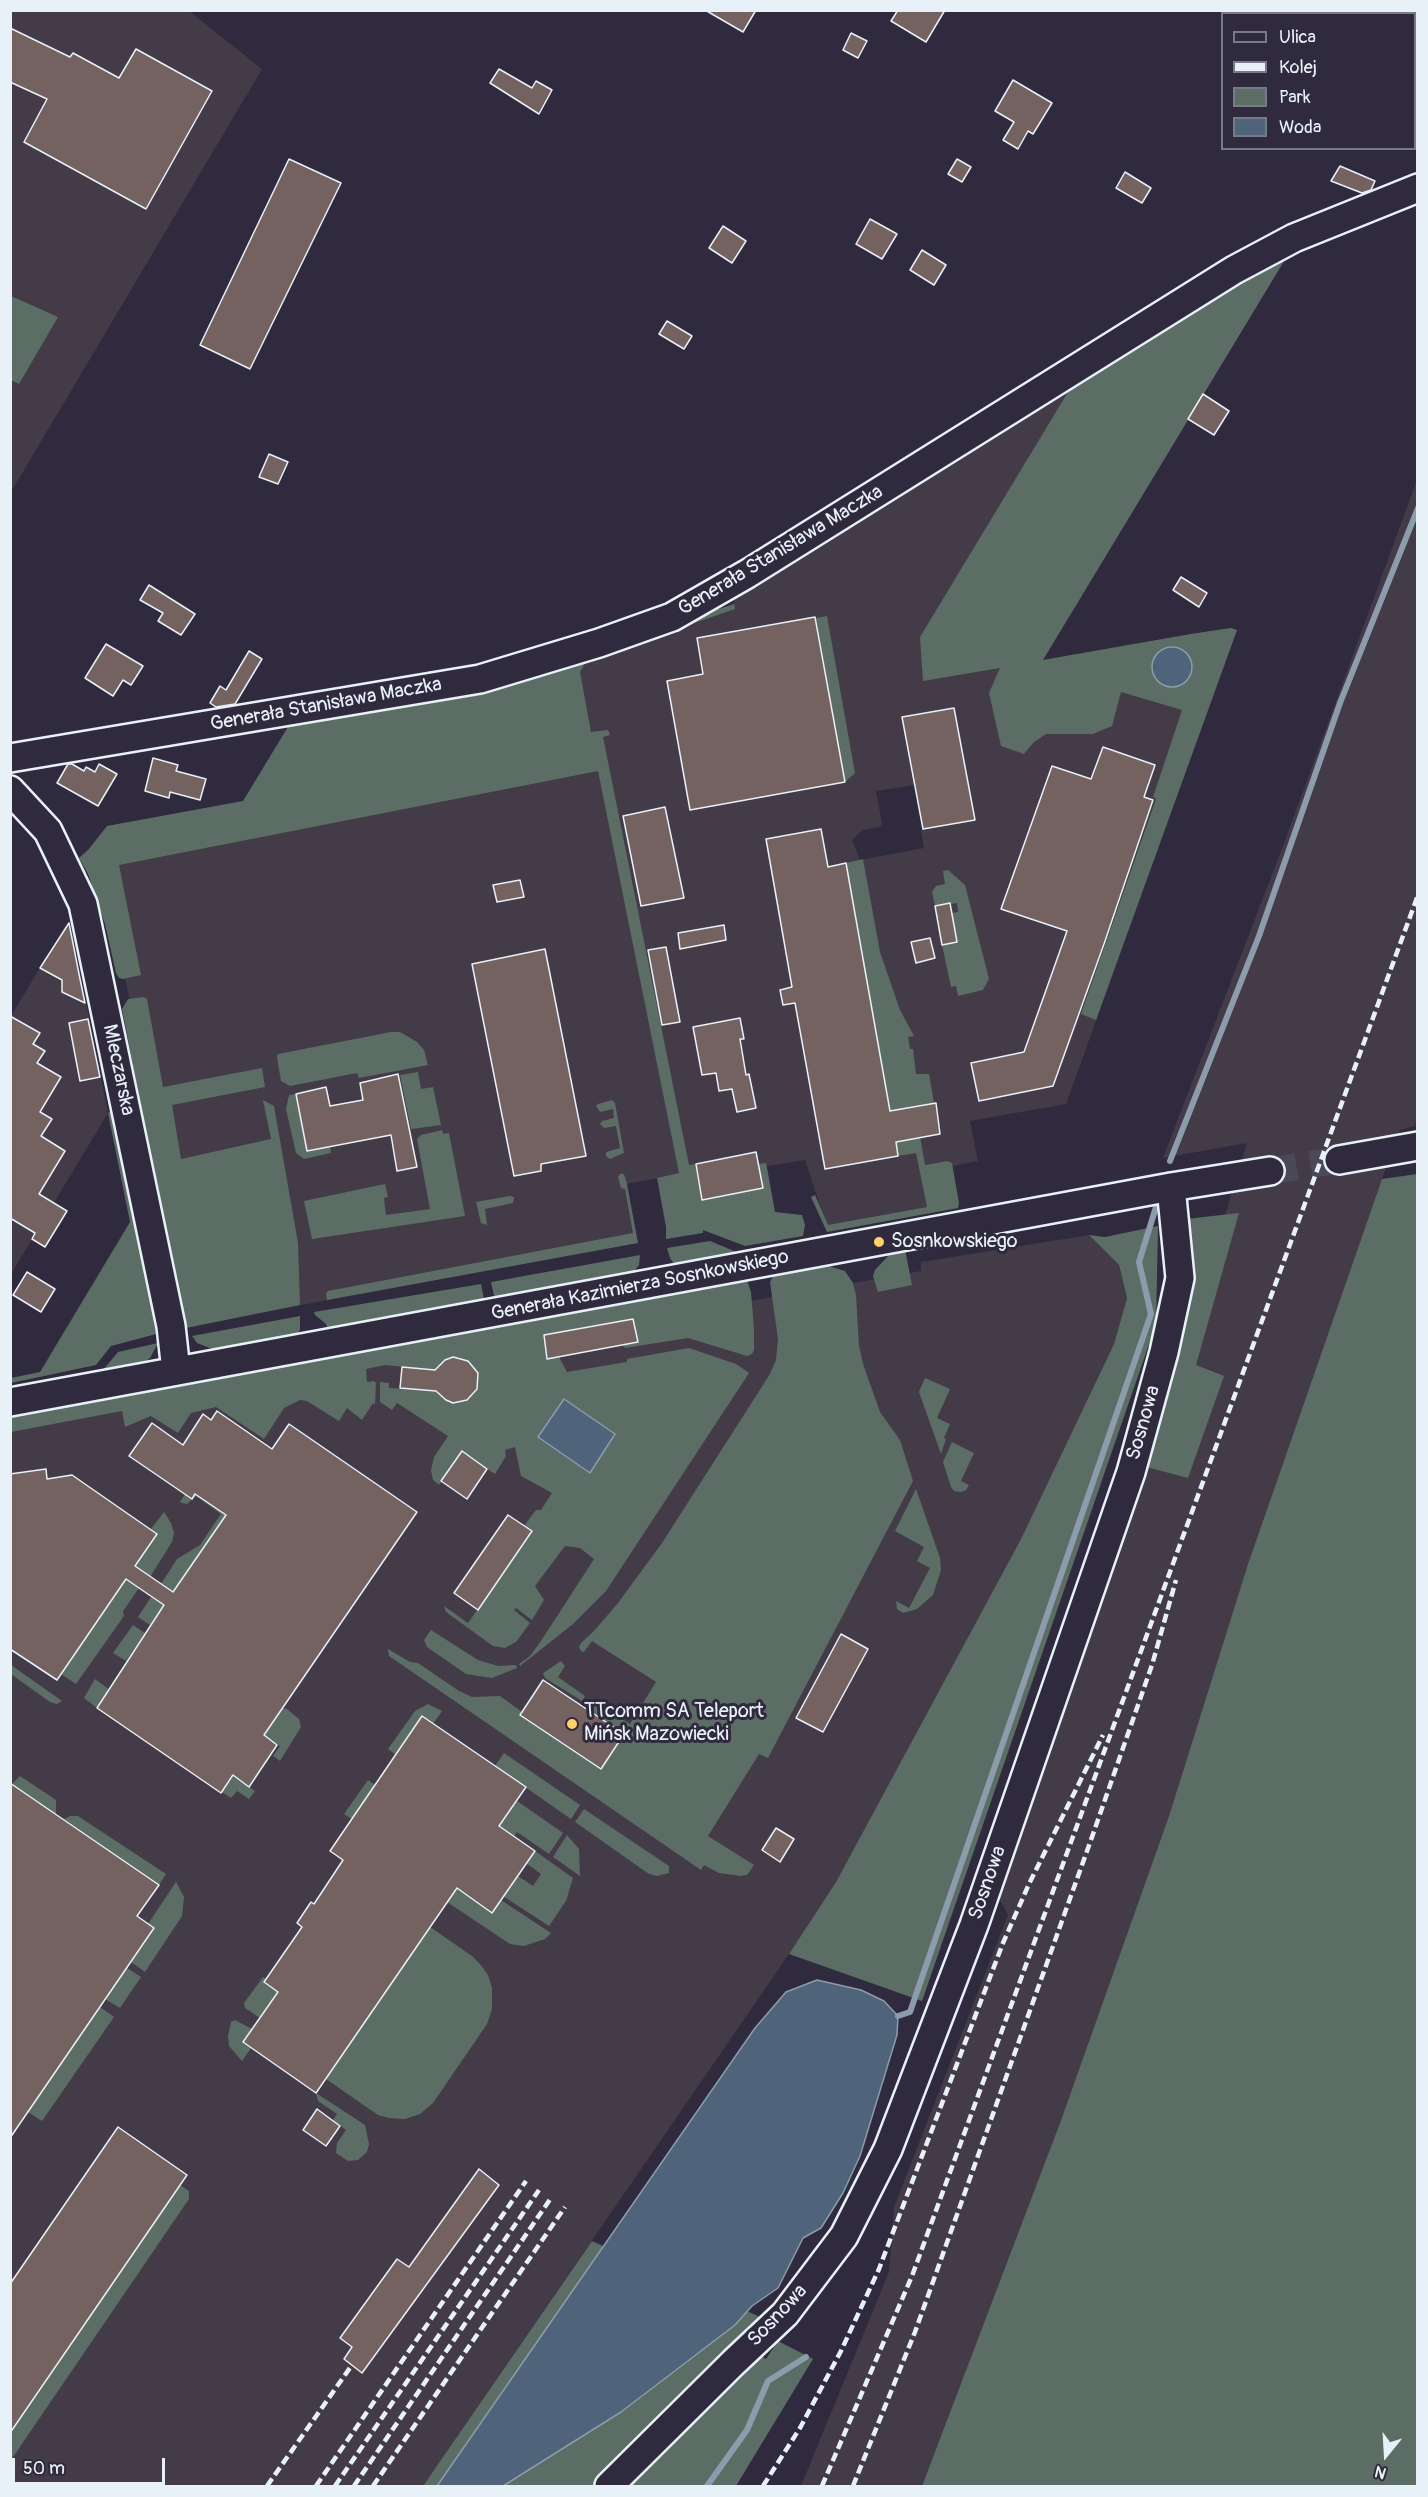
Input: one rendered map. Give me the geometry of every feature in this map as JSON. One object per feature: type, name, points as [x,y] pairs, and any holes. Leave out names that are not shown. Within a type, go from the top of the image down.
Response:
[{"type":"street","name":"Generała Stanisława Maczka","points":[[10,758],[480,679],[598,643],[672,617],[758,568],[1234,270],[1294,238],[1418,188]]},
{"type":"street","name":"Mleczarska","points":[[10,790],[48,831],[83,904],[171,1326],[176,1371]]},
{"type":"street","points":[[1339,1160],[1418,1146]]},
{"type":"street","name":"Generała Kazimierza Sosnkowskiego","points":[[10,1402],[1171,1187],[1270,1171]]},
{"type":"street","name":"Sosnowa","points":[[609,2487],[785,2314],[844,2236],[888,2150],[974,1925],[1131,1472],[1164,1352],[1180,1278],[1171,1187]]},
{"type":"shaded area","points":[[11,11],[189,11],[262,69],[11,492]]},
{"type":"shaded area","points":[[1072,387],[1069,394],[1043,660],[1191,634],[1231,628],[1237,630],[1066,1104],[970,1121],[978,1161],[953,1166],[947,1161],[919,1166],[927,1207],[827,1226],[805,1160],[767,1166],[775,1212],[795,1215],[797,1223],[691,1172],[626,1184],[636,1243],[204,1323],[193,1312],[111,909],[107,826],[586,739],[570,658],[734,604],[734,589],[897,482],[1005,431]],"holes":[[[915,785],[923,829],[921,830],[924,848],[860,860],[852,840],[863,830],[880,827],[882,823],[876,791]]]},
{"type":"shaded area","points":[[1417,480],[1417,1119],[1415,1126],[1400,1130],[1382,1179],[1248,1564],[1169,1816],[1060,2123],[922,2486],[801,2486],[889,2272],[894,2207],[1008,1915],[994,1889],[1227,1209],[1247,1143],[1163,1158],[1283,846]]},
{"type":"shaded area","points":[[67,923],[73,937],[108,1113],[11,1274],[11,1016]]},
{"type":"shaded area","points":[[1089,1235],[1119,1265],[1127,1298],[1114,1344],[1021,1539],[836,1882],[789,1954],[423,2486],[11,2486],[11,1430],[733,1296],[743,1302],[921,1271],[921,1262]]},
{"type":"green space","points":[[1295,243],[1043,660],[1191,634],[1231,628],[1237,630],[1096,1020],[1081,1014],[1156,799],[1153,797],[1182,710],[1121,692],[1112,726],[1093,734],[1046,734],[1034,742],[1024,754],[1001,746],[989,693],[1000,668],[923,681],[920,637],[1071,387]]},
{"type":"green space","points":[[11,296],[58,317],[19,384],[11,380]]},
{"type":"green space","points":[[734,604],[735,609],[587,660],[580,672],[591,732],[608,730],[610,735],[603,737],[689,1165],[696,1164],[702,1199],[763,1188],[759,1164],[766,1163],[775,1212],[802,1215],[805,1225],[803,1236],[745,1246],[703,1230],[703,1233],[666,1239],[657,1178],[679,1173],[598,771],[119,865],[141,975],[119,978],[105,924],[88,874],[79,858],[107,826],[243,801],[294,717],[570,658]]},
{"type":"green space","points":[[827,616],[855,773],[845,782],[816,618]]},
{"type":"green space","points":[[863,859],[880,952],[900,1010],[914,1036],[908,1037],[910,1049],[913,1049],[916,1074],[929,1074],[934,1103],[915,1107],[925,1165],[947,1161],[952,1163],[959,1203],[958,1208],[827,1232],[811,1197],[815,1195],[828,1225],[927,1207],[916,1153],[898,1156],[846,863]]},
{"type":"green space","points":[[948,870],[965,885],[989,979],[983,990],[958,996],[956,986],[951,987],[942,945],[957,941],[952,913],[958,912],[957,903],[935,906],[932,892],[936,886],[945,884],[943,871]]},
{"type":"green space","points":[[144,997],[147,999],[163,1087],[262,1068],[265,1087],[172,1105],[181,1159],[271,1139],[263,1100],[274,1106],[298,1243],[300,1305],[186,1328],[122,1009],[128,999]]},
{"type":"green space","points":[[400,1032],[417,1042],[424,1050],[428,1065],[359,1078],[357,1073],[290,1086],[281,1081],[278,1054]]},
{"type":"green space","points":[[418,1072],[421,1089],[433,1087],[441,1125],[411,1129],[400,1075]]},
{"type":"green space","points":[[296,1094],[307,1150],[330,1146],[331,1153],[304,1159],[296,1153],[286,1109],[289,1095]]},
{"type":"green space","points":[[612,1100],[615,1103],[624,1153],[610,1159],[606,1156],[606,1152],[620,1148],[616,1126],[604,1128],[600,1124],[602,1121],[614,1118],[613,1109],[600,1112],[596,1106]]},
{"type":"green space","points":[[113,1111],[160,1333],[111,1346],[96,1365],[11,1383],[11,1378],[40,1372],[130,1222],[108,1113]]},
{"type":"green space","points":[[442,1130],[443,1134],[449,1133],[465,1216],[312,1239],[304,1201],[385,1184],[388,1197],[384,1198],[386,1215],[430,1209],[417,1139],[421,1135]]},
{"type":"green space","points":[[624,1174],[627,1184],[638,1243],[327,1300],[328,1291],[633,1233],[625,1189],[621,1188],[618,1177]]},
{"type":"green space","points":[[1417,1174],[1417,2486],[922,2486],[1060,2123],[1169,1816],[1248,1564],[1382,1179]]},
{"type":"green space","points":[[514,1197],[513,1203],[485,1209],[487,1225],[481,1223],[476,1202]]},
{"type":"green space","points":[[1239,1213],[1196,1365],[1224,1376],[1188,1478],[1139,1465],[1186,1219]]},
{"type":"green space","points":[[1158,1226],[1156,1324],[922,2001],[789,1954],[836,1882],[1021,1539],[1114,1344],[1127,1298],[1119,1265],[1089,1235],[1105,1237]]},
{"type":"green space","points":[[710,1241],[746,1256],[683,1267],[674,1264],[667,1248]]},
{"type":"green space","points":[[905,1249],[912,1285],[878,1292],[873,1276],[875,1270],[889,1255]]},
{"type":"green space","points":[[640,1255],[639,1265],[631,1275],[500,1302],[494,1296],[491,1282]]},
{"type":"green space","points":[[825,1265],[845,1271],[853,1283],[863,1364],[880,1412],[900,1440],[913,1481],[768,1758],[759,1754],[708,1836],[754,1865],[747,1875],[741,1876],[719,1873],[704,1865],[701,1870],[389,1656],[388,1649],[410,1662],[418,1663],[459,1691],[472,1697],[500,1696],[522,1712],[520,1715],[601,1768],[624,1734],[591,1712],[597,1703],[630,1724],[656,1682],[592,1641],[584,1652],[579,1647],[618,1603],[662,1543],[770,1374],[776,1360],[778,1339],[770,1282],[775,1272]]},
{"type":"green space","points":[[746,1277],[751,1292],[754,1350],[747,1356],[688,1338],[625,1348],[623,1345],[638,1342],[633,1319],[544,1335],[547,1359],[559,1357],[567,1372],[689,1348],[736,1364],[749,1373],[606,1591],[573,1624],[520,1666],[519,1664],[530,1656],[541,1641],[594,1559],[580,1548],[565,1546],[535,1586],[544,1600],[532,1620],[516,1608],[514,1610],[530,1623],[516,1642],[505,1648],[493,1646],[446,1612],[444,1606],[468,1623],[532,1532],[524,1526],[536,1510],[541,1510],[552,1493],[521,1476],[515,1447],[505,1450],[506,1456],[495,1474],[462,1452],[439,1485],[433,1480],[431,1470],[434,1457],[448,1436],[397,1403],[392,1410],[380,1402],[380,1382],[389,1383],[389,1388],[423,1390],[425,1369],[385,1365],[366,1369],[367,1382],[376,1383],[375,1405],[373,1403],[362,1420],[347,1408],[339,1421],[307,1401],[300,1400],[284,1408],[264,1439],[216,1407],[191,1413],[178,1433],[151,1416],[125,1427],[122,1411],[11,1432],[11,1413]],"holes":[[[453,1357],[468,1361],[478,1373],[477,1388],[467,1400],[460,1402],[446,1400],[436,1391],[435,1370],[445,1360]]]},
{"type":"green space","points":[[481,1284],[484,1299],[480,1305],[329,1333],[326,1324],[314,1312]]},
{"type":"green space","points":[[300,1316],[300,1329],[296,1340],[217,1351],[197,1343],[192,1336]]},
{"type":"green space","points":[[158,1343],[150,1358],[139,1366],[98,1376],[118,1352]]},
{"type":"green space","points":[[925,1378],[950,1389],[937,1418],[950,1424],[941,1454],[919,1392]]},
{"type":"green space","points":[[952,1442],[974,1453],[961,1481],[969,1485],[961,1492],[954,1491],[951,1487],[943,1462]]},
{"type":"green space","points":[[916,1489],[940,1558],[941,1570],[933,1595],[917,1609],[903,1613],[897,1609],[896,1601],[909,1608],[930,1568],[917,1561],[924,1547],[895,1531]]},
{"type":"green space","points":[[185,1494],[192,1498],[195,1494],[226,1515],[173,1592],[161,1584],[177,1559],[200,1545],[221,1514],[196,1496],[187,1504],[180,1502]]},
{"type":"green space","points":[[164,1512],[174,1533],[172,1542],[150,1577],[135,1566],[157,1534],[151,1529]]},
{"type":"green space","points":[[126,1579],[139,1588],[123,1611],[124,1616],[76,1684],[61,1674]]},
{"type":"green space","points":[[151,1597],[164,1605],[150,1625],[138,1617]]},
{"type":"green space","points":[[133,1625],[145,1633],[126,1661],[113,1653]]},
{"type":"green space","points":[[431,1630],[478,1660],[498,1666],[516,1665],[517,1668],[492,1678],[466,1674],[427,1647],[424,1640]]},
{"type":"green space","points":[[561,1661],[565,1666],[558,1677],[585,1696],[582,1701],[545,1678],[543,1673]]},
{"type":"green space","points":[[11,1665],[62,1701],[57,1704],[50,1702],[11,1674]]},
{"type":"green space","points":[[95,1679],[110,1690],[97,1708],[84,1698]]},
{"type":"green space","points":[[428,1704],[442,1711],[433,1724],[396,1755],[388,1749],[415,1711]]},
{"type":"green space","points":[[282,1708],[287,1709],[299,1719],[301,1727],[280,1761],[273,1756],[280,1746],[270,1740],[248,1757]]},
{"type":"green space","points":[[504,1753],[580,1805],[571,1819],[495,1766]]},
{"type":"green space","points":[[20,1776],[56,1800],[56,1814],[12,1784]]},
{"type":"green space","points":[[234,1776],[255,1791],[249,1799],[237,1791],[231,1798],[222,1792]]},
{"type":"green space","points":[[368,1780],[375,1785],[352,1819],[344,1814]]},
{"type":"green space","points":[[517,1801],[563,1833],[549,1854],[517,1832],[502,1855],[487,1844]]},
{"type":"green space","points":[[584,1809],[669,1866],[669,1873],[657,1876],[649,1874],[575,1822]]},
{"type":"green space","points":[[78,1816],[166,1874],[159,1885],[64,1819]]},
{"type":"green space","points":[[567,1835],[579,1849],[580,1876],[553,1857]]},
{"type":"green space","points":[[535,1851],[573,1878],[566,1901],[549,1926],[503,1896],[518,1876],[533,1886],[541,1874],[526,1863]]},
{"type":"green space","points":[[481,1852],[477,1903],[492,1913],[501,1900],[551,1933],[545,1939],[524,1946],[510,1944],[447,1902]]},
{"type":"green space","points":[[176,1882],[184,1897],[182,1916],[145,1972],[131,1962],[154,1929],[148,1924]]},
{"type":"green space","points":[[430,1927],[472,1956],[481,1965],[488,1975],[492,1988],[492,2009],[487,2024],[433,2103],[420,2114],[405,2119],[389,2118],[378,2115],[326,2079]]},
{"type":"green space","points":[[127,1968],[141,1977],[120,2008],[105,1999]]},
{"type":"green space","points":[[263,1977],[266,1979],[264,1983],[278,1992],[260,2018],[245,2008],[244,2003]]},
{"type":"green space","points":[[100,2007],[114,2017],[42,2121],[28,2112]]},
{"type":"green space","points":[[235,2020],[252,2029],[243,2042],[251,2048],[242,2061],[229,2046],[228,2036],[231,2022]]},
{"type":"green space","points":[[316,2093],[365,2125],[369,2144],[367,2152],[358,2160],[348,2161],[336,2153],[337,2143],[346,2130],[333,2120],[337,2114],[318,2101]]},
{"type":"green space","points":[[180,2185],[189,2191],[189,2199],[11,2460],[11,2433]]},
{"type":"green space","points":[[592,2241],[760,2317],[596,2486],[423,2486]]},
{"type":"green space","points":[[778,2341],[813,2359],[736,2486],[620,2486],[753,2352],[766,2359]]},
{"type":"water","points":[[1172,647],[1180,648],[1186,653],[1191,659],[1191,675],[1186,681],[1180,686],[1172,687],[1164,686],[1158,681],[1153,675],[1152,667],[1153,659],[1158,653],[1164,648]]},
{"type":"water","points":[[564,1399],[615,1434],[590,1473],[538,1437]]},
{"type":"water","points":[[817,1980],[861,1990],[884,2001],[898,2016],[897,2035],[860,2156],[843,2193],[821,2228],[803,2238],[778,2288],[752,2306],[735,2325],[621,2412],[503,2486],[437,2486],[755,2028],[786,1992]]},
{"type":"building","points":[[705,10],[756,10],[743,32]]},
{"type":"building","points":[[898,10],[945,10],[926,42],[891,21]]},
{"type":"building","points":[[10,28],[70,57],[73,53],[119,78],[136,49],[212,91],[146,209],[24,142],[47,99],[10,82]]},
{"type":"building","points":[[851,33],[867,41],[858,58],[843,50]]},
{"type":"building","points":[[499,69],[532,88],[536,81],[552,90],[539,114],[490,83]]},
{"type":"building","points":[[1013,80],[1052,103],[1033,134],[1028,131],[1018,149],[1003,140],[1014,122],[995,111]]},
{"type":"building","points":[[289,159],[341,183],[250,369],[200,345]]},
{"type":"building","points":[[957,159],[971,167],[962,182],[948,174]]},
{"type":"building","points":[[1340,166],[1375,181],[1371,190],[1362,193],[1331,181]]},
{"type":"building","points":[[1125,172],[1151,188],[1142,203],[1116,188]]},
{"type":"building","points":[[870,219],[897,234],[882,259],[856,244]]},
{"type":"building","points":[[723,226],[746,241],[732,263],[709,248]]},
{"type":"building","points":[[922,250],[946,265],[934,285],[910,270]]},
{"type":"building","points":[[667,321],[692,336],[684,349],[659,334]]},
{"type":"building","points":[[1203,394],[1229,411],[1214,435],[1188,419]]},
{"type":"building","points":[[269,454],[288,462],[278,484],[259,477]]},
{"type":"building","points":[[1181,577],[1207,593],[1199,607],[1173,590]]},
{"type":"building","points":[[149,585],[195,614],[181,635],[158,621],[163,613],[140,600]]},
{"type":"building","points":[[815,617],[845,782],[690,810],[667,681],[703,674],[697,638]]},
{"type":"building","points":[[106,644],[143,666],[131,685],[123,680],[113,696],[85,678]]},
{"type":"building","points":[[249,651],[262,659],[235,704],[216,707],[210,703],[220,686],[226,690]]},
{"type":"building","points":[[954,708],[975,820],[923,829],[902,717]]},
{"type":"building","points":[[1103,747],[1155,765],[1144,797],[1153,800],[1104,944],[1053,1086],[979,1101],[971,1063],[1024,1052],[1067,931],[1001,909],[1052,766],[1091,779]]},
{"type":"building","points":[[153,758],[178,765],[176,771],[206,779],[200,800],[170,792],[169,798],[145,791]]},
{"type":"building","points":[[68,764],[84,771],[86,767],[95,772],[99,764],[117,774],[98,806],[57,783]]},
{"type":"building","points":[[665,807],[684,898],[641,906],[623,816]]},
{"type":"building","points":[[821,829],[828,867],[846,863],[890,1111],[936,1103],[940,1134],[896,1142],[898,1156],[825,1169],[795,1003],[783,1005],[780,990],[792,987],[766,839]]},
{"type":"building","points":[[520,880],[524,897],[497,902],[493,885]]},
{"type":"building","points":[[950,903],[957,942],[942,945],[935,906]]},
{"type":"building","points":[[69,923],[85,1003],[62,992],[62,980],[40,968]]},
{"type":"building","points":[[724,925],[726,940],[680,949],[678,933]]},
{"type":"building","points":[[930,938],[935,958],[916,963],[911,942]]},
{"type":"building","points":[[666,947],[680,1022],[662,1025],[648,950]]},
{"type":"building","points":[[545,949],[586,1156],[541,1164],[541,1171],[514,1176],[472,964]]},
{"type":"building","points":[[10,1016],[40,1033],[33,1044],[45,1051],[37,1063],[61,1077],[40,1112],[52,1119],[41,1136],[65,1151],[39,1194],[67,1211],[45,1247],[32,1239],[35,1233],[10,1218]]},
{"type":"building","points":[[740,1018],[744,1039],[740,1039],[746,1075],[749,1074],[756,1108],[737,1112],[732,1089],[719,1091],[716,1073],[702,1075],[693,1027]]},
{"type":"building","points":[[88,1019],[100,1077],[80,1081],[69,1023]]},
{"type":"building","points":[[398,1074],[417,1167],[397,1171],[391,1135],[307,1151],[296,1094],[326,1087],[330,1106],[363,1100],[360,1083]]},
{"type":"building","points":[[756,1152],[763,1188],[702,1200],[696,1164]]},
{"type":"building","points":[[27,1272],[55,1289],[41,1312],[13,1295]]},
{"type":"building","points":[[633,1319],[638,1342],[547,1359],[544,1335]]},
{"type":"building","points":[[453,1357],[468,1361],[478,1373],[477,1389],[467,1400],[453,1403],[436,1391],[400,1388],[402,1367],[435,1370],[445,1360]]},
{"type":"building","points":[[217,1411],[272,1449],[289,1424],[417,1512],[264,1735],[277,1745],[249,1787],[233,1775],[221,1793],[97,1708],[164,1605],[126,1579],[57,1680],[10,1649],[10,1474],[46,1469],[47,1479],[72,1475],[157,1534],[135,1566],[173,1592],[226,1515],[195,1494],[192,1499],[129,1456],[152,1423],[183,1445],[203,1414],[211,1420]]},
{"type":"building","points":[[462,1451],[487,1469],[467,1499],[441,1481]]},
{"type":"building","points":[[508,1515],[532,1531],[478,1610],[454,1593]]},
{"type":"building","points":[[841,1634],[868,1649],[823,1732],[796,1718]]},
{"type":"building","name":"TTcomm SA Teleport Mińsk Mazowiecki","points":[[543,1680],[624,1734],[601,1769],[520,1715]]},
{"type":"building","points":[[422,1716],[526,1787],[499,1826],[535,1851],[492,1913],[457,1888],[316,2093],[243,2042],[278,1992],[264,1982],[302,1927],[297,1923],[311,1902],[314,1904],[343,1860],[330,1851]]},
{"type":"building","points":[[10,1783],[159,1885],[137,1916],[154,1928],[10,2138]]},
{"type":"building","points":[[776,1828],[794,1839],[780,1862],[762,1850]]},
{"type":"building","points":[[317,2109],[340,2126],[326,2146],[303,2130]]},
{"type":"building","points":[[118,2127],[187,2175],[10,2433],[10,2284]]},
{"type":"building","points":[[479,2169],[499,2185],[362,2373],[344,2359],[352,2347],[340,2338],[397,2259],[409,2267]]},
{"type":"waterway","points":[[1170,1161],[1259,936],[1340,703],[1418,508]]},
{"type":"waterway","points":[[898,2016],[910,2012],[1151,1314],[1139,1262],[1156,1207]]},
{"type":"waterway","points":[[707,2486],[747,2430],[768,2381],[806,2357]]},
{"type":"tunnel","points":[[1270,1171],[1339,1160]]},
{"type":"railway","points":[[822,2486],[912,2276],[1418,895]]},
{"type":"railway","points":[[853,2486],[915,2332],[1092,1837],[1152,1665],[1176,1580]]},
{"type":"railway","points":[[763,2486],[800,2428],[841,2351],[879,2269],[1003,1943],[1029,1884],[1103,1735]]},
{"type":"railway","points":[[316,2486],[526,2181]]},
{"type":"railway","points":[[335,2486],[539,2190]]},
{"type":"railway","points":[[354,2486],[551,2198]]},
{"type":"railway","points":[[373,2486],[565,2207]]},
{"type":"railway","points":[[267,2486],[352,2365]]},
{"type":"place","name":"Sosnkowskiego","points":[[879,1242]]},
{"type":"place","name":"TTcomm SA Teleport Mińsk Mazowiecki","points":[[572,1724]]}]
